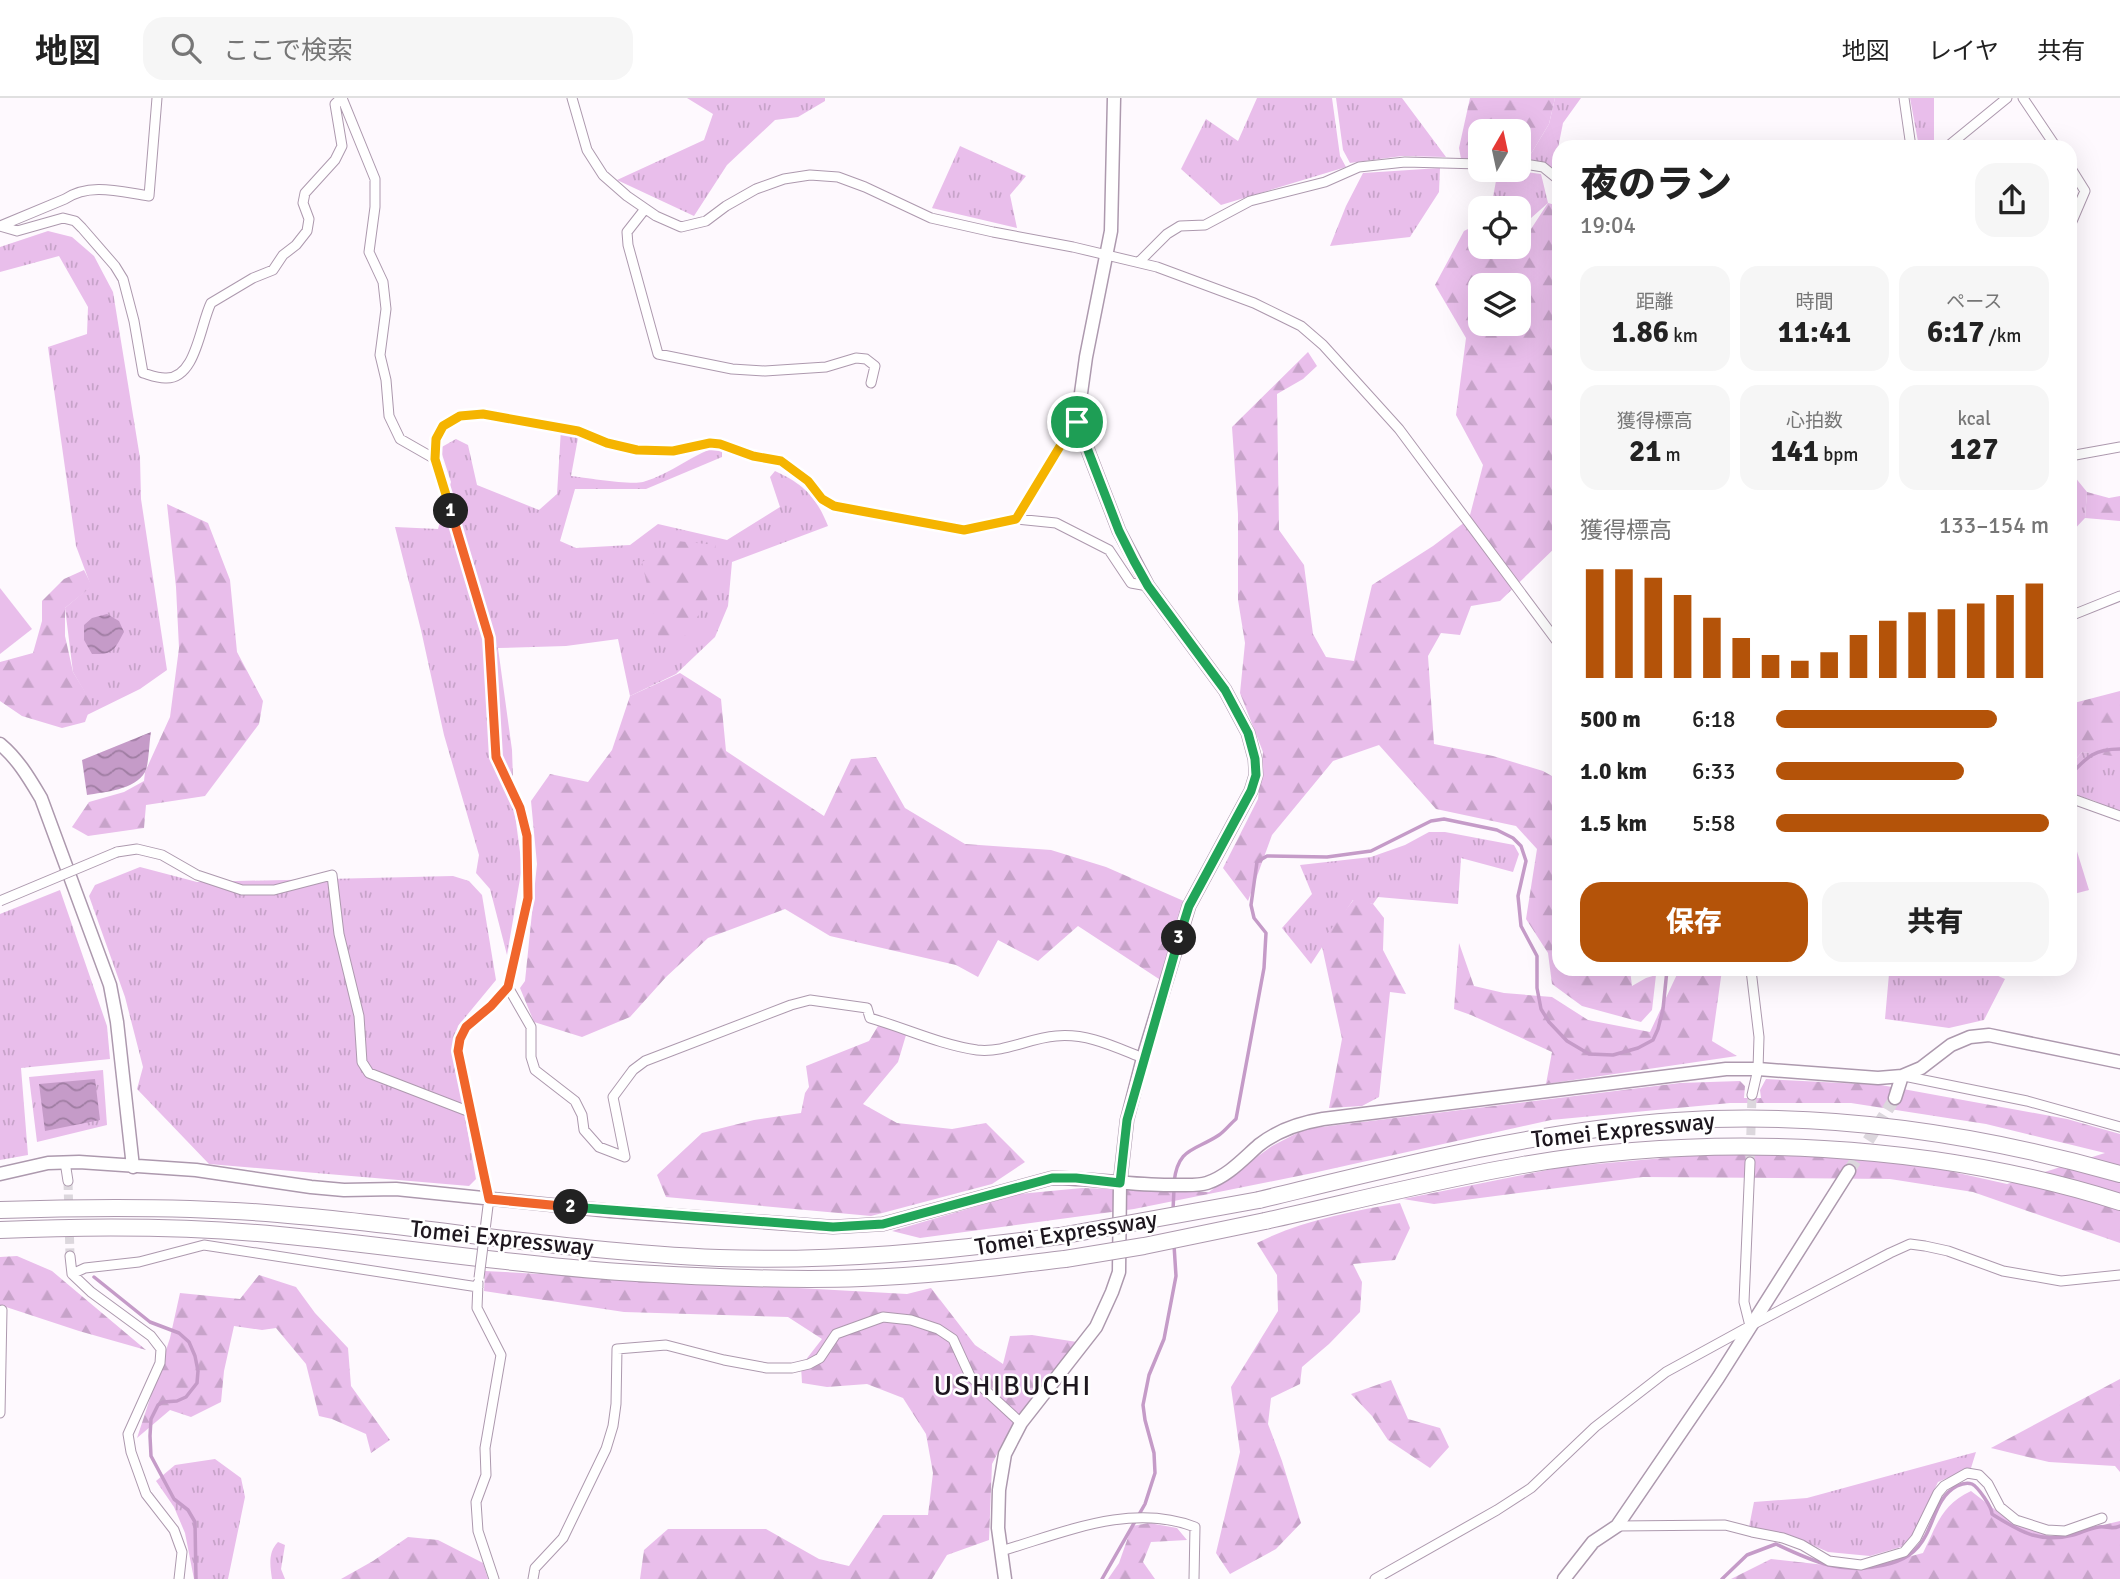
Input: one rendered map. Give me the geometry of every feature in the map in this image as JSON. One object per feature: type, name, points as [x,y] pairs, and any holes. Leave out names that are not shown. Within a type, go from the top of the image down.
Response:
[{"type":"highway","name":"Tomei Expressway","points":[[0,1210],[93,1207],[277,1214],[643,1253],[801,1259],[885,1256],[964,1249],[1060,1236],[1259,1200],[1446,1155],[1599,1129],[1673,1121],[1816,1121],[1906,1129],[2021,1148],[2120,1174]]},
{"type":"highway","name":"Tomei Expressway","points":[[0,1230],[93,1228],[277,1235],[618,1272],[780,1279],[862,1278],[952,1272],[1065,1259],[1265,1221],[1525,1165],[1613,1154],[1765,1146],[1912,1157],[2048,1182],[2120,1202]]},
{"type":"street","points":[[157,98],[149,197],[96,189],[72,194],[0,226],[17,231],[63,218],[75,221],[115,266],[123,279],[143,373],[168,379],[183,373],[191,362],[211,303],[253,278],[273,270],[283,255],[296,245],[307,231],[309,219],[303,203],[305,193],[335,160],[342,146],[335,104],[341,98],[375,179],[369,252],[383,282],[386,309],[380,355],[386,380],[388,416],[400,439],[435,459]]},
{"type":"street","points":[[572,98],[587,150],[603,175],[645,209],[681,227],[706,221],[756,189],[784,178],[810,175],[838,177],[931,218],[1157,267],[1277,313],[1301,326],[1399,429],[1552,635]]},
{"type":"street","points":[[1016,519],[1077,422],[1086,357],[1111,231],[1114,98]]},
{"type":"street","points":[[1904,98],[1910,140]]},
{"type":"street","points":[[1956,140],[2007,98]]},
{"type":"street","points":[[2023,98],[2051,140]]},
{"type":"street","points":[[1139,262],[1167,234],[1180,226],[1205,225],[1250,201],[1325,182],[1359,167],[1405,162],[1468,164]]},
{"type":"street","points":[[1531,165],[1543,167],[1552,174]]},
{"type":"street","points":[[2077,178],[2085,191],[2077,210]]},
{"type":"street","points":[[645,209],[627,232],[628,245],[658,354],[732,369],[765,371],[826,367],[856,358],[866,359],[875,366],[871,383]]},
{"type":"street","points":[[494,1579],[478,1531],[476,1502],[486,1475],[485,1447],[501,1355],[477,1308],[489,1203],[458,1051],[466,1027],[508,987],[528,898],[527,836],[520,808],[496,757],[489,638],[435,459],[436,439],[443,426],[460,416],[483,414],[578,431],[607,443],[637,450],[673,451],[710,443],[720,444],[753,456],[781,461],[808,481],[822,499],[834,506],[964,530],[1016,519],[1056,523],[1109,550],[1131,583],[1148,586]]},
{"type":"street","points":[[1005,1579],[998,1528],[999,1490],[1005,1454],[1021,1423],[1096,1327],[1112,1293],[1119,1272],[1120,1183],[1127,1120],[1143,1058],[1189,906],[1246,802],[1256,775],[1248,733],[1225,690],[1148,586],[1119,531],[1077,422]]},
{"type":"street","points":[[2077,455],[2120,447]]},
{"type":"street","points":[[2077,613],[2120,596]]},
{"type":"street","points":[[0,744],[27,775],[41,798],[110,985],[117,1022],[134,1167]]},
{"type":"street","points":[[2077,801],[2120,816]]},
{"type":"street","points":[[0,901],[117,852],[137,849],[162,855],[197,875],[242,890],[274,890],[332,875],[339,934],[359,1016],[362,1062],[369,1073],[470,1112]]},
{"type":"street","points":[[1752,976],[1759,1037],[1758,1069],[1752,1095]]},
{"type":"street","points":[[508,987],[531,1027],[531,1057],[535,1070],[575,1101],[582,1115],[584,1130],[599,1147],[625,1157],[613,1097],[634,1070],[645,1061],[790,1005],[810,1000],[867,1008],[870,1018],[957,1046],[979,1050],[1003,1050],[1055,1036],[1075,1036],[1106,1042],[1143,1058]]},
{"type":"street","points":[[1895,1098],[1902,1076],[1921,1068],[1951,1045],[1970,1037],[1989,1035],[2011,1038],[2120,1062]]},
{"type":"street","points":[[0,1174],[65,1162],[196,1170],[322,1188],[396,1189],[489,1203],[833,1227],[883,1224],[1052,1178],[1157,1186],[1206,1184],[1228,1173],[1278,1132],[1300,1123],[1726,1069],[1902,1076],[2027,1101],[2120,1127]]},
{"type":"street","points":[[65,1162],[68,1181]]},
{"type":"street","points":[[1750,1162],[1744,1302],[1750,1326]]},
{"type":"street","points":[[1564,1579],[1594,1542],[1618,1526],[1718,1378],[1849,1171]]},
{"type":"street","points":[[1375,1579],[1531,1488],[1595,1427],[1666,1372],[1910,1244],[1948,1251],[2003,1271],[2036,1278],[2061,1280],[2120,1275]]},
{"type":"street","points":[[72,1274],[85,1268],[139,1262],[204,1245],[478,1283]]},
{"type":"street","points":[[70,1256],[72,1274],[91,1293],[150,1336],[160,1349],[160,1363],[128,1434],[131,1452],[146,1494],[174,1530],[182,1552],[179,1579]]},
{"type":"street","points":[[0,1413],[2,1310]]},
{"type":"street","points":[[533,1579],[535,1568],[563,1538],[606,1449],[616,1404],[617,1349],[666,1345],[767,1368],[792,1368],[820,1358],[836,1334],[883,1317],[911,1320],[938,1329],[953,1339],[970,1376],[1021,1423]]},
{"type":"street","points":[[1618,1526],[1725,1525],[1783,1538],[1829,1560],[1861,1564],[1904,1552],[1916,1538],[1938,1493],[1944,1486],[1967,1474],[1979,1475],[1988,1484],[2000,1507],[2016,1520],[2047,1530],[2065,1531],[2102,1518]]},
{"type":"street","points":[[1001,1550],[1112,1519],[1148,1517],[1195,1527],[1194,1579]]},
{"type":"green space","points":[[687,98],[825,98],[825,101],[798,117],[775,120],[727,165],[694,216],[617,180],[704,140],[713,114]]},
{"type":"green space","points":[[1257,98],[1332,98],[1340,156],[1346,167],[1221,205],[1181,169],[1206,119],[1238,141]]},
{"type":"green space","points":[[1336,98],[1402,98],[1446,157],[1402,156],[1350,163],[1343,150]]},
{"type":"green space","points":[[1470,98],[1555,98],[1549,124],[1531,154],[1531,119],[1468,119],[1468,159],[1461,159],[1459,148]]},
{"type":"green space","points":[[1555,98],[1581,98],[1563,123],[1560,140],[1552,140],[1552,167],[1533,161],[1531,154],[1549,124]]},
{"type":"green space","points":[[1910,98],[1934,98],[1934,140],[1918,140]]},
{"type":"green space","points":[[960,146],[1026,176],[1010,195],[1017,228],[932,208]]},
{"type":"green space","points":[[1440,168],[1439,192],[1410,237],[1330,246],[1363,173]]},
{"type":"green space","points":[[1531,173],[1541,174],[1548,203],[1531,218],[1531,196],[1493,196],[1496,182],[1531,182]]},
{"type":"green space","points":[[1548,203],[1552,204],[1552,551],[1500,601],[1471,606],[1460,635],[1441,633],[1428,656],[1434,744],[1493,756],[1552,776],[1552,976],[1631,976],[1632,986],[1656,976],[1652,1010],[1641,1022],[1582,1006],[1552,984],[1548,953],[1526,919],[1537,849],[1516,826],[1436,809],[1379,745],[1333,761],[1272,835],[1248,901],[1223,868],[1258,799],[1263,752],[1240,693],[1245,643],[1238,600],[1238,514],[1232,427],[1308,352],[1317,366],[1303,379],[1277,394],[1279,530],[1304,565],[1313,634],[1326,657],[1354,661],[1372,585],[1469,519],[1483,465],[1456,415],[1466,338],[1435,285],[1464,231],[1468,229],[1468,259],[1531,259],[1531,229]]},
{"type":"green space","points":[[48,231],[72,237],[94,256],[113,292],[140,458],[141,499],[167,670],[140,689],[87,715],[91,703],[73,672],[65,608],[91,586],[76,546],[48,347],[87,334],[88,307],[59,256],[0,272],[0,247]]},
{"type":"green space","points":[[561,429],[578,438],[571,476],[619,482],[643,482],[722,445],[722,457],[646,489],[575,489],[560,541],[576,548],[630,545],[658,524],[727,540],[780,507],[770,477],[775,471],[808,492],[828,526],[732,562],[728,606],[715,637],[676,674],[630,696],[618,639],[566,646],[498,648],[512,750],[514,807],[522,867],[507,955],[490,889],[476,873],[479,855],[444,735],[395,527],[438,529],[451,482],[440,448],[456,439],[468,445],[477,485],[539,510],[557,494]]},
{"type":"green space","points":[[2077,480],[2087,492],[2085,518],[2077,527]]},
{"type":"green space","points":[[2087,492],[2109,498],[2120,496],[2120,521],[2085,518]]},
{"type":"green space","points":[[167,504],[208,523],[230,580],[237,652],[263,701],[259,724],[205,796],[146,805],[144,828],[88,836],[72,827],[89,802],[124,792],[144,781],[145,772],[170,717],[179,648]]},
{"type":"green space","points":[[677,541],[716,545],[712,583],[709,596],[691,632],[661,649],[642,562]]},
{"type":"green space","points":[[84,570],[92,586],[65,608],[65,636],[73,672],[92,703],[85,722],[62,728],[22,716],[0,701],[0,662],[33,653],[42,621],[42,601],[64,579]]},
{"type":"green space","points":[[0,588],[32,629],[0,654]]},
{"type":"green space","points":[[680,673],[721,699],[726,751],[824,816],[851,759],[876,757],[905,808],[965,844],[1051,850],[1106,867],[1186,902],[1162,981],[1078,926],[1038,961],[998,940],[978,977],[956,965],[830,936],[785,909],[708,938],[666,977],[630,1017],[582,1037],[534,1022],[520,988],[525,981],[537,864],[531,801],[550,774],[588,782],[612,750],[630,696]]},
{"type":"green space","points":[[2120,691],[2120,757],[2082,752],[2077,758],[2077,702]]},
{"type":"green space","points":[[2082,752],[2120,755],[2120,816],[2095,801],[2077,795],[2077,758]]},
{"type":"green space","points":[[1429,832],[1445,832],[1514,845],[1519,854],[1513,872],[1461,858],[1458,904],[1378,897],[1373,904],[1353,900],[1311,964],[1282,928],[1312,894],[1300,865],[1371,857],[1405,845]]},
{"type":"green space","points":[[2077,851],[2089,890],[2077,893]]},
{"type":"green space","points":[[140,867],[197,882],[453,876],[469,881],[482,895],[496,980],[458,1026],[453,1048],[476,1179],[469,1186],[209,1164],[137,1089],[143,1067],[125,997],[89,896],[95,885]]},
{"type":"green space","points":[[60,890],[107,1026],[110,1059],[21,1068],[28,1155],[0,1160],[0,914]]},
{"type":"green space","points":[[1355,898],[1373,904],[1384,918],[1383,950],[1406,994],[1390,992],[1379,1097],[1362,1106],[1329,1108],[1342,1039],[1321,942]]},
{"type":"green space","points":[[1459,943],[1474,986],[1504,993],[1552,997],[1588,1020],[1650,1032],[1676,976],[1721,976],[1712,1041],[1737,1056],[1546,1084],[1552,1052],[1454,1009]]},
{"type":"green space","points":[[1889,976],[1998,976],[2005,979],[1984,1020],[1949,1028],[1885,1019]]},
{"type":"green space","points":[[878,1026],[888,1027],[906,1035],[898,1062],[863,1104],[897,1123],[952,1129],[986,1123],[1025,1162],[992,1184],[871,1216],[666,1197],[657,1175],[702,1133],[754,1120],[801,1113],[809,1087],[806,1066],[869,1041]]},
{"type":"green space","points":[[103,1070],[107,1125],[37,1142],[29,1077]]},
{"type":"green space","points":[[1766,1079],[1881,1085],[2067,1119],[2120,1134],[2120,1243],[1973,1192],[1890,1179],[1643,1177],[1434,1204],[1403,1199],[1562,1167],[1720,1153],[1811,1155],[1909,1162],[2007,1184],[2105,1153],[1986,1124],[1851,1103],[1730,1103],[1551,1120],[1313,1173],[1134,1209],[920,1238],[892,1231],[1019,1194],[1082,1188],[1209,1192],[1272,1146],[1305,1129],[1680,1083],[1740,1081],[1745,1086],[1744,1098],[1761,1098],[1760,1090]]},
{"type":"green space","points":[[1400,1203],[1410,1228],[1395,1260],[1353,1264],[1362,1282],[1360,1312],[1302,1367],[1300,1384],[1271,1398],[1268,1424],[1301,1523],[1276,1549],[1230,1574],[1216,1553],[1240,1452],[1231,1387],[1278,1311],[1277,1275],[1257,1243],[1308,1223]]},
{"type":"green space","points":[[17,1256],[52,1271],[146,1350],[0,1305],[0,1257]]},
{"type":"green space","points":[[485,1271],[907,1294],[931,1288],[975,1345],[1003,1364],[1010,1336],[1032,1335],[1077,1342],[1013,1423],[992,1464],[989,1540],[947,1555],[932,1579],[640,1579],[644,1550],[668,1529],[766,1529],[819,1559],[849,1566],[883,1515],[928,1515],[933,1473],[926,1434],[903,1398],[867,1384],[827,1387],[802,1383],[801,1366],[822,1339],[788,1317],[624,1312],[484,1291]]},
{"type":"green space","points":[[259,1275],[296,1287],[315,1313],[348,1348],[351,1386],[390,1440],[371,1453],[366,1434],[319,1416],[306,1364],[276,1328],[262,1330],[234,1326],[224,1371],[221,1402],[191,1417],[170,1410],[137,1438],[170,1338],[180,1293],[240,1299]]},
{"type":"green space","points":[[2120,1379],[2120,1472],[2115,1466],[2049,1462],[1991,1448]]},
{"type":"green space","points":[[1391,1380],[1408,1419],[1440,1428],[1449,1447],[1430,1468],[1388,1440],[1372,1416],[1351,1394]]},
{"type":"green space","points":[[1976,1452],[1971,1468],[1938,1482],[1908,1545],[1870,1556],[1828,1552],[1792,1536],[1749,1527],[1754,1502],[1807,1498]]},
{"type":"green space","points":[[215,1459],[241,1478],[245,1497],[228,1579],[194,1579],[185,1533],[174,1507],[156,1481],[175,1465]]},
{"type":"green space","points":[[1971,1491],[2011,1522],[2052,1537],[2120,1521],[2120,1579],[1731,1579],[1771,1559],[1861,1569],[1923,1553],[1946,1509]]},
{"type":"green space","points":[[1149,1523],[1177,1528],[1187,1540],[1151,1542],[1143,1562],[1155,1579],[1108,1579],[1119,1563],[1132,1526]]},
{"type":"green space","points":[[408,1537],[438,1540],[483,1563],[488,1579],[341,1579]]},
{"type":"green space","points":[[278,1542],[285,1545],[281,1569],[285,1579],[272,1579],[271,1554]]},
{"type":"water","points":[[107,614],[119,621],[124,632],[112,650],[105,654],[92,654],[84,640],[84,625],[92,618]]},
{"type":"water","points":[[151,732],[146,769],[140,778],[119,789],[87,795],[82,760]]},
{"type":"water","points":[[95,1079],[100,1120],[45,1131],[39,1084]]},
{"type":"waterway","points":[[2077,767],[2092,755],[2120,749]]},
{"type":"waterway","points":[[1174,1182],[1179,1162],[1184,1156],[1219,1135],[1236,1119],[1264,968],[1266,933],[1254,918],[1251,905],[1257,862],[1267,856],[1327,857],[1371,851],[1431,821],[1444,819],[1497,830],[1513,838],[1521,846],[1526,861],[1518,896],[1521,926],[1537,956],[1537,988],[1541,1009],[1567,1041],[1589,1054],[1613,1055],[1638,1048],[1653,1040],[1663,1009],[1666,976]]},
{"type":"waterway","points":[[1173,1210],[1174,1189]]},
{"type":"waterway","points":[[1102,1579],[1145,1504],[1155,1473],[1154,1453],[1143,1405],[1149,1375],[1164,1339],[1176,1276],[1174,1245]]},
{"type":"waterway","points":[[94,1277],[150,1322],[179,1333],[189,1342],[195,1356],[197,1383],[186,1397],[158,1405],[151,1419],[150,1436],[151,1456],[174,1499],[188,1510],[195,1522],[196,1579]]},
{"type":"waterway","points":[[1722,1579],[1747,1555],[1776,1544],[1816,1561],[1841,1567],[1869,1568],[1897,1561],[1909,1555],[1922,1541],[1945,1495],[1966,1483],[1978,1489],[1992,1514],[2011,1526],[2040,1537],[2061,1537],[2096,1528],[2120,1526]]},
{"type":"tunnel","points":[[1750,1162],[1752,1095]]},
{"type":"tunnel","points":[[1849,1171],[1895,1098]]},
{"type":"tunnel","points":[[68,1181],[70,1256]]},
{"type":"district","name":"USHIBUCHI","points":[[1013,1385]]},
{"type":"route","points":[[483,414],[578,431],[607,443],[637,450],[673,451],[710,443],[720,444],[753,456],[781,461],[808,481],[827,504],[964,530],[1016,519],[1077,422],[1103,493],[1134,561],[1148,586],[1225,690],[1248,733],[1256,775],[1251,791],[1189,906],[1127,1120],[1120,1183],[1052,1178],[883,1224],[833,1227],[611,1212],[489,1199],[458,1051],[466,1027],[508,987],[528,898],[527,836],[520,808],[496,757],[489,638],[435,459],[436,439],[443,426],[460,416],[483,414]]}]
